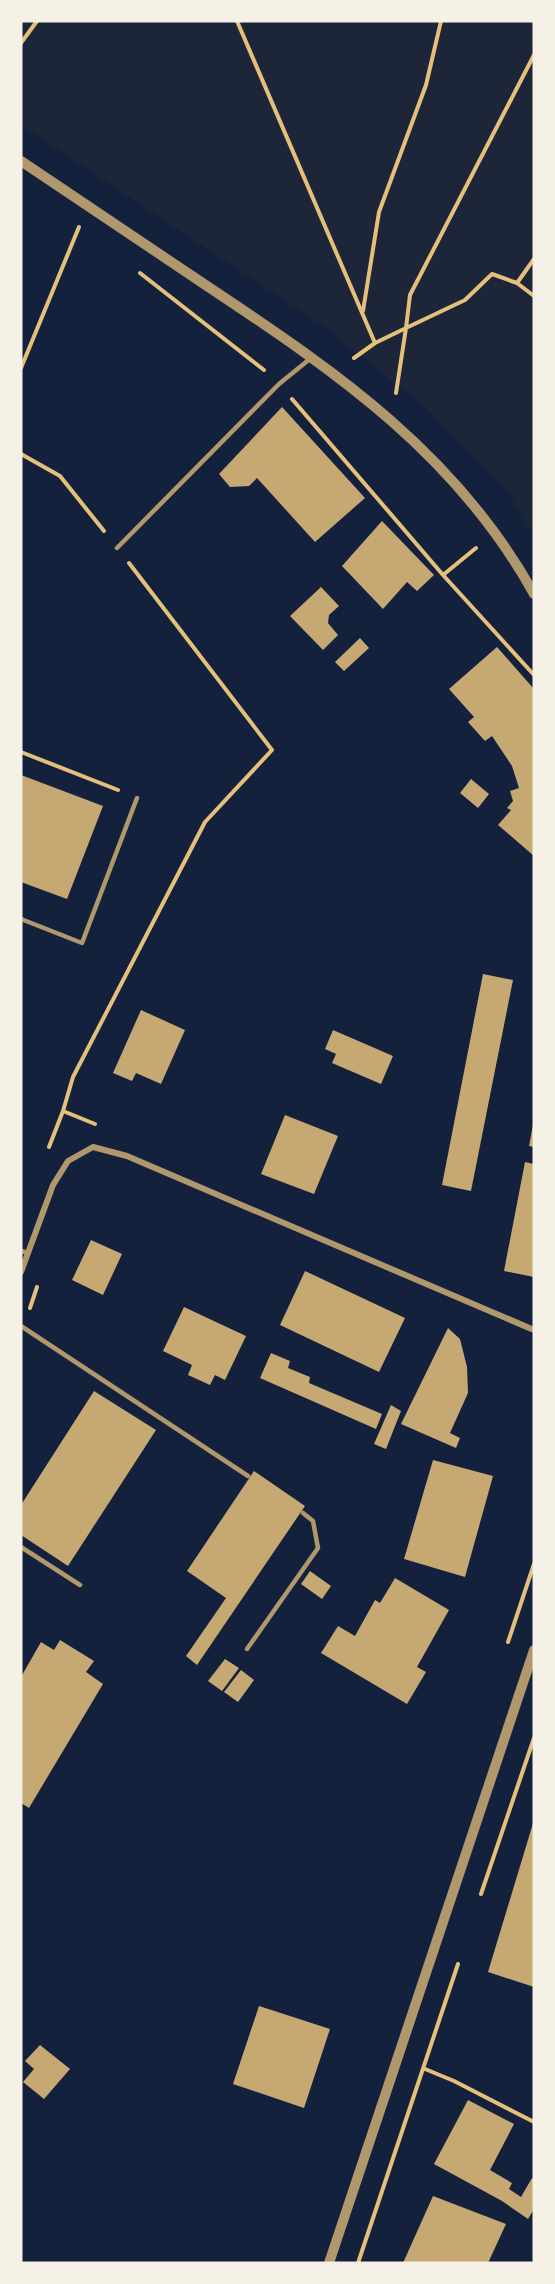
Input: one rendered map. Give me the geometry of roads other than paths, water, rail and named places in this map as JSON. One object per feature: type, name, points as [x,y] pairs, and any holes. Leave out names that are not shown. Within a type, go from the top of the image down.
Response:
[{"type":"street","points":[[21,161],[313,356],[415,442],[457,486],[495,532],[534,594]]},
{"type":"street","points":[[21,1272],[24,1252],[53,1185],[69,1161],[93,1147],[127,1156],[534,1330]]},
{"type":"street","points":[[329,2263],[534,1650]]},
{"type":"lane","points":[[117,548],[279,384],[313,356]]},
{"type":"lane","points":[[21,920],[82,944],[137,798]]},
{"type":"lane","points":[[21,1326],[249,1476]]},
{"type":"lane","points":[[247,1649],[318,1548],[313,1521],[303,1513]]},
{"type":"lane","points":[[21,1547],[80,1585]]}]
